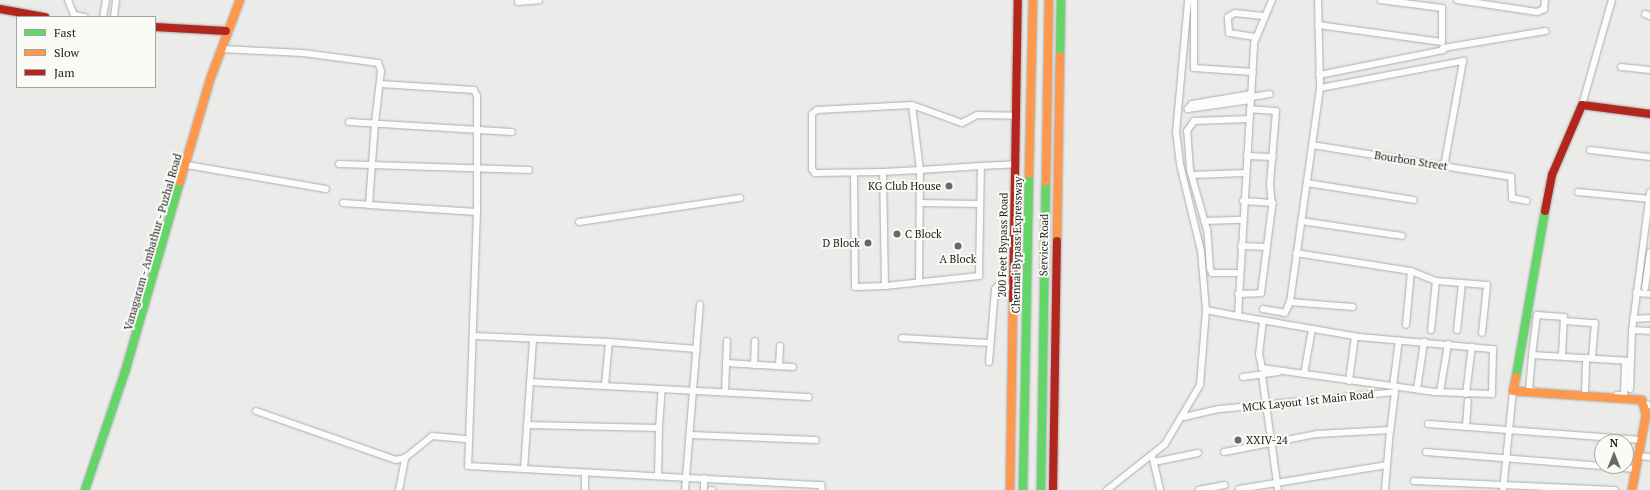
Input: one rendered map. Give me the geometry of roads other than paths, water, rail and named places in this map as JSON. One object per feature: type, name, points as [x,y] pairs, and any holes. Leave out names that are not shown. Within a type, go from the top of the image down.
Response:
[{"type":"main road","name":"Vanagaram - Ambathur - Puzhal Road","points":[[85,490],[126,372],[226,31],[240,0]]},
{"type":"main road","name":"200 Feet Bypass Road","points":[[1010,490],[1018,0]]},
{"type":"main road","name":"Chennai Bypass Expressway","points":[[1023,490],[1033,0]]},
{"type":"main road","points":[[1041,490],[1050,0]]},
{"type":"main road","name":"Service Road","points":[[1053,490],[1061,0]]},
{"type":"main road","points":[[0,9],[39,16]]},
{"type":"main road","points":[[156,27],[226,31]]},
{"type":"main road","points":[[1632,490],[1648,404],[1633,397],[1513,391],[1552,175],[1582,105],[1650,114]]},
{"type":"street","points":[[68,0],[74,15],[80,16]]},
{"type":"street","points":[[103,16],[106,0]]},
{"type":"street","points":[[114,16],[116,0]]},
{"type":"street","points":[[518,2],[539,0]]},
{"type":"street","points":[[1107,490],[1153,460],[1184,417],[1200,384],[1206,310],[1201,251],[1177,148],[1178,110],[1188,0]]},
{"type":"street","points":[[1194,0],[1194,68],[1253,72]]},
{"type":"street","points":[[1238,316],[1243,201],[1255,37],[1263,16],[1272,0]]},
{"type":"street","points":[[1263,309],[1285,313],[1290,302],[1320,88],[1318,0]]},
{"type":"street","points":[[1381,0],[1442,8],[1442,42],[1444,50]]},
{"type":"street","points":[[1408,0],[1433,3],[1435,0]]},
{"type":"street","points":[[1457,0],[1489,7],[1537,12],[1544,8],[1545,0]]},
{"type":"street","points":[[1489,7],[1491,0]]},
{"type":"street","points":[[1582,105],[1612,0]]},
{"type":"street","points":[[1255,37],[1229,33],[1228,17],[1235,13],[1263,16]]},
{"type":"street","points":[[1318,25],[1442,42]]},
{"type":"street","points":[[1319,75],[1546,31]]},
{"type":"street","points":[[221,49],[302,53],[378,63],[381,65],[369,204]]},
{"type":"street","points":[[1413,56],[1416,70]]},
{"type":"street","points":[[1320,88],[1464,61],[1444,167]]},
{"type":"street","points":[[1381,63],[1384,76]]},
{"type":"street","points":[[1621,67],[1650,70]]},
{"type":"street","points":[[380,84],[474,90],[477,96],[476,129],[478,169],[475,336],[468,438],[468,466],[821,485],[822,490]]},
{"type":"street","points":[[1178,110],[1270,94]]},
{"type":"street","points":[[912,105],[920,170],[921,203],[919,281]]},
{"type":"street","points":[[1016,116],[977,115],[962,123],[912,105],[817,110],[812,114],[812,171],[854,173],[1016,164]]},
{"type":"street","points":[[1238,294],[1261,293],[1273,203],[1273,157],[1276,111],[1250,109]]},
{"type":"street","points":[[1239,273],[1212,273],[1204,221],[1192,175],[1187,131],[1190,122],[1249,119]]},
{"type":"street","points":[[349,122],[512,132]]},
{"type":"street","name":"Bourbon Street","points":[[1312,145],[1511,177],[1512,198],[1527,200]]},
{"type":"street","points":[[1590,150],[1650,157]]},
{"type":"street","points":[[1246,156],[1273,157]]},
{"type":"street","points":[[339,164],[372,167],[529,170]]},
{"type":"street","points":[[187,165],[326,189]]},
{"type":"street","points":[[854,173],[855,287],[885,286],[919,281],[955,281],[979,276],[980,166]]},
{"type":"street","points":[[883,172],[885,286]]},
{"type":"street","points":[[1192,175],[1245,173]]},
{"type":"street","points":[[1307,183],[1414,200]]},
{"type":"street","points":[[1562,356],[1564,317],[1537,315],[1529,390],[1624,395],[1628,387],[1628,361],[1641,249],[1650,197],[1578,192]]},
{"type":"street","points":[[579,222],[740,198]]},
{"type":"street","points":[[1243,201],[1273,203]]},
{"type":"street","points":[[343,203],[477,212]]},
{"type":"street","points":[[921,203],[980,204]]},
{"type":"street","points":[[1204,221],[1242,220]]},
{"type":"street","points":[[1301,221],[1402,236]]},
{"type":"street","points":[[1241,246],[1267,247]]},
{"type":"street","points":[[1637,290],[1648,288],[1650,251],[1641,249]]},
{"type":"street","points":[[1296,253],[1412,271],[1436,281],[1488,287],[1482,333]]},
{"type":"street","points":[[1406,325],[1412,271]]},
{"type":"street","points":[[1431,330],[1436,281]]},
{"type":"street","points":[[1457,330],[1462,283]]},
{"type":"street","points":[[989,362],[996,289],[998,286],[1013,288]]},
{"type":"street","points":[[1637,290],[1650,294]]},
{"type":"street","points":[[1290,302],[1353,307]]},
{"type":"street","points":[[685,490],[700,305]]},
{"type":"street","points":[[1206,310],[1355,336],[1472,346],[1494,351],[1492,394],[1440,392],[1304,374],[1260,366],[1263,321]]},
{"type":"street","points":[[1633,319],[1650,318]]},
{"type":"street","points":[[1564,321],[1595,323],[1585,393]]},
{"type":"street","points":[[1304,374],[1312,329]]},
{"type":"street","points":[[1632,330],[1650,331]]},
{"type":"street","points":[[475,336],[609,342],[697,348]]},
{"type":"street","points":[[1349,380],[1355,336]]},
{"type":"street","points":[[902,338],[990,344]]},
{"type":"street","points":[[524,470],[533,339]]},
{"type":"street","points":[[1393,386],[1399,340]]},
{"type":"street","points":[[754,365],[755,341]]},
{"type":"street","points":[[605,385],[609,342]]},
{"type":"street","points":[[725,392],[727,342]]},
{"type":"street","points":[[1417,389],[1424,342]]},
{"type":"street","points":[[1440,392],[1448,344]]},
{"type":"street","points":[[779,366],[780,346]]},
{"type":"street","points":[[1466,394],[1472,346]]},
{"type":"street","points":[[1532,355],[1628,361]]},
{"type":"street","points":[[726,363],[793,367]]},
{"type":"street","points":[[1243,378],[1279,372]]},
{"type":"street","points":[[1262,375],[1278,490]]},
{"type":"street","points":[[530,382],[809,396]]},
{"type":"street","points":[[658,476],[659,428],[662,389]]},
{"type":"street","points":[[1503,487],[1513,391]]},
{"type":"street","name":"MCK Layout 1st Main Road","points":[[1184,417],[1266,405],[1395,392],[1390,430]]},
{"type":"street","points":[[1466,427],[1468,400]]},
{"type":"street","points":[[256,411],[396,460],[405,458],[432,436],[468,438]]},
{"type":"street","points":[[1428,424],[1642,440]]},
{"type":"street","points":[[527,425],[659,428]]},
{"type":"street","points":[[1224,452],[1317,434],[1390,430],[1385,490]]},
{"type":"street","points":[[690,435],[816,440]]},
{"type":"street","points":[[1153,460],[1198,452]]},
{"type":"street","points":[[1426,452],[1505,457],[1594,465]]},
{"type":"street","points":[[1639,456],[1650,457]]},
{"type":"street","points":[[399,490],[405,458]]},
{"type":"street","points":[[1153,460],[1160,490]]},
{"type":"street","points":[[1239,489],[1277,480],[1388,465]]},
{"type":"street","points":[[585,473],[585,490]]},
{"type":"street","points":[[704,478],[704,490]]},
{"type":"street","points":[[1414,481],[1503,487],[1615,490]]},
{"type":"street","points":[[1198,490],[1225,485]]},
{"type":"place","name":"KG Club House","points":[[949,186]]},
{"type":"place","name":"C Block","points":[[897,234]]},
{"type":"place","name":"D Block","points":[[868,243]]},
{"type":"place","name":"A Block","points":[[958,246]]},
{"type":"place","name":"XXIV-24","points":[[1238,440]]}]
